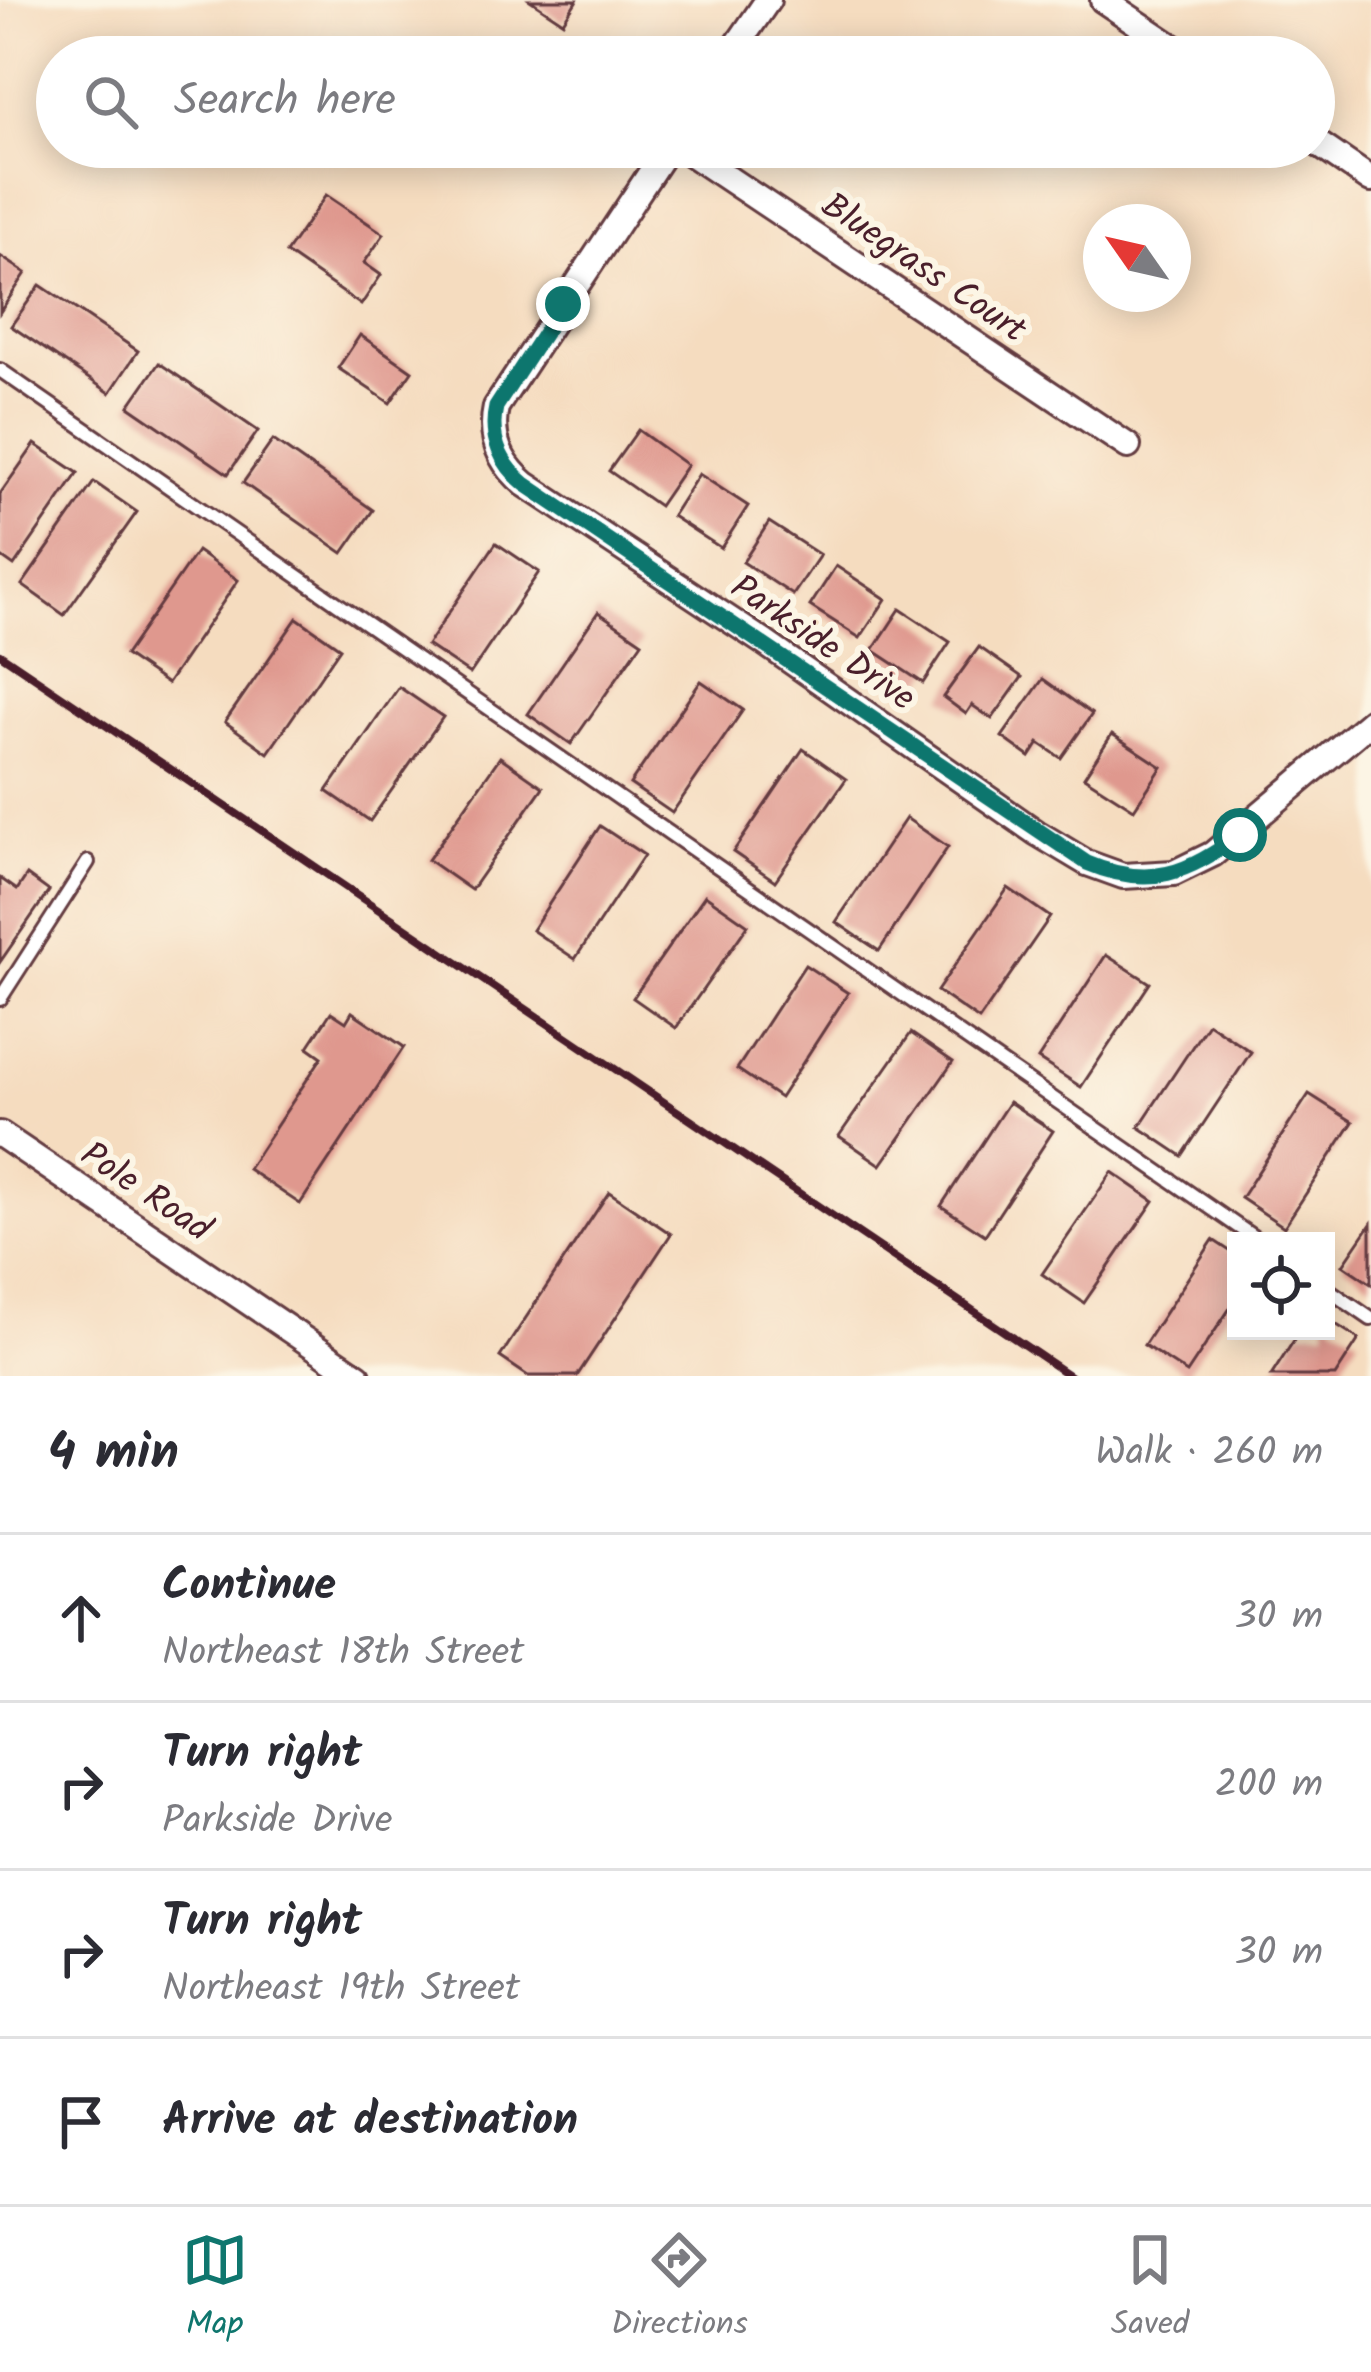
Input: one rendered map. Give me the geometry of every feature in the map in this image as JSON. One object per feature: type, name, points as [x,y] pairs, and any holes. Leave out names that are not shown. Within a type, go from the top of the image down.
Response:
[{"type":"street","points":[[743,36],[767,0]]},
{"type":"street","points":[[1103,0],[1157,36]]},
{"type":"street","points":[[1335,155],[1371,180]]},
{"type":"street","name":"Parkside Drive","points":[[654,168],[496,407],[497,449],[514,475],[1037,832],[1087,863],[1123,876],[1174,873],[1213,854],[1371,721]]},
{"type":"street","name":"Bluegrass Court","points":[[712,168],[1128,446]]},
{"type":"street","name":"Pole Road","points":[[0,1134],[358,1376]]},
{"type":"lane","points":[[0,370],[1246,1232]]},
{"type":"lane","points":[[0,999],[88,862]]},
{"type":"lane","points":[[1335,1294],[1371,1319]]},
{"type":"building","points":[[530,0],[577,0],[563,22]]},
{"type":"building","points":[[326,195],[384,234],[364,263],[381,275],[361,305],[286,253]]},
{"type":"building","points":[[0,256],[26,273],[0,312]]},
{"type":"building","points":[[40,285],[138,351],[110,393],[11,326]]},
{"type":"building","points":[[360,335],[412,371],[390,403],[338,368]]},
{"type":"building","points":[[159,363],[258,431],[228,474],[129,406]]},
{"type":"building","points":[[638,430],[687,465],[659,506],[609,471]]},
{"type":"building","points":[[273,440],[373,510],[343,553],[243,483]]},
{"type":"building","points":[[35,444],[78,473],[14,566],[0,556],[0,494]]},
{"type":"building","points":[[699,474],[748,506],[721,548],[672,516]]},
{"type":"building","points":[[94,482],[137,512],[64,615],[22,585]]},
{"type":"building","points":[[769,522],[820,555],[793,595],[743,562]]},
{"type":"building","points":[[496,543],[539,572],[470,674],[427,645]]},
{"type":"building","points":[[197,551],[238,580],[167,684],[125,655]]},
{"type":"building","points":[[836,566],[886,599],[860,638],[810,606]]},
{"type":"building","points":[[900,609],[950,642],[923,683],[873,650]]},
{"type":"building","points":[[598,612],[642,642],[571,744],[528,714]]},
{"type":"building","points":[[297,618],[340,648],[268,753],[225,722]]},
{"type":"building","points":[[979,647],[1022,677],[992,719],[972,705],[966,714],[943,697]]},
{"type":"building","points":[[1043,679],[1092,714],[1061,758],[1039,743],[1030,757],[1002,737]]},
{"type":"building","points":[[701,681],[743,710],[672,813],[630,784]]},
{"type":"building","points":[[399,687],[443,717],[370,821],[327,791]]},
{"type":"building","points":[[1112,734],[1162,767],[1134,809],[1084,777]]},
{"type":"building","points":[[803,749],[846,779],[775,881],[733,852]]},
{"type":"building","points":[[500,757],[543,787],[471,890],[428,860]]},
{"type":"building","points":[[906,818],[948,847],[879,951],[836,922]]},
{"type":"building","points":[[600,826],[644,855],[575,959],[532,930]]},
{"type":"building","points":[[27,875],[49,891],[0,962],[0,878],[17,890]]},
{"type":"building","points":[[1008,888],[1050,917],[979,1020],[937,991]]},
{"type":"building","points":[[705,895],[748,925],[676,1028],[633,998]]},
{"type":"building","points":[[1106,955],[1150,983],[1081,1087],[1038,1059]]},
{"type":"building","points":[[805,965],[848,993],[780,1098],[737,1069]]},
{"type":"building","points":[[331,1012],[346,1022],[352,1012],[404,1047],[300,1204],[248,1169],[322,1057],[308,1047]]},
{"type":"building","points":[[1208,1023],[1251,1052],[1182,1156],[1139,1127]]},
{"type":"building","points":[[911,1033],[953,1062],[881,1165],[839,1136]]},
{"type":"building","points":[[1309,1094],[1353,1122],[1284,1227],[1241,1198]]},
{"type":"building","points":[[1009,1102],[1053,1131],[985,1235],[941,1206]]},
{"type":"building","points":[[1112,1172],[1154,1201],[1084,1303],[1042,1274]]},
{"type":"building","points":[[609,1192],[671,1234],[577,1376],[528,1376],[500,1357]]},
{"type":"building","points":[[1371,1224],[1371,1284],[1343,1265]]},
{"type":"building","points":[[1213,1240],[1227,1249],[1227,1313],[1187,1373],[1144,1345]]},
{"type":"building","points":[[1335,1324],[1359,1339],[1335,1376],[1271,1376],[1294,1340],[1335,1340]]},
{"type":"railway","points":[[0,654],[1070,1376]]},
{"type":"route","points":[[563,304],[496,407],[497,449],[525,484],[1087,863],[1123,876],[1149,878],[1197,864],[1240,835]]}]
